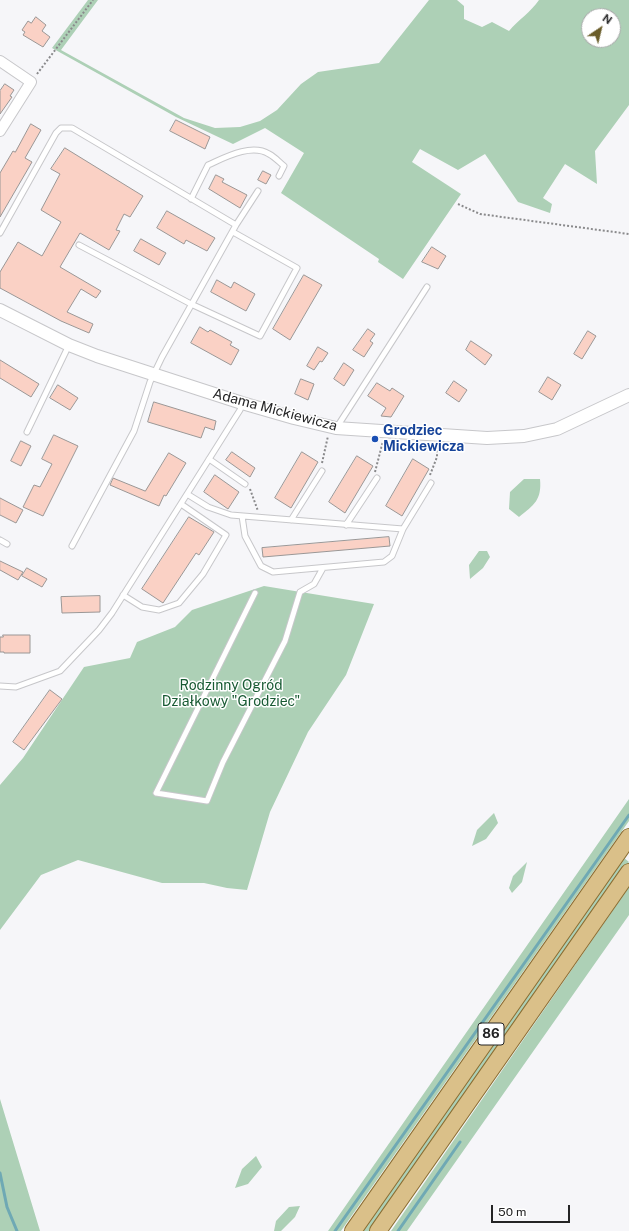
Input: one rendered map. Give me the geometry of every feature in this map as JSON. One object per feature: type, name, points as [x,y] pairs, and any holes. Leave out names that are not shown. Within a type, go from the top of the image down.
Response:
[{"type":"main road","name":"86","points":[[353,1231],[629,837]]},
{"type":"main road","name":"86","points":[[378,1231],[629,872]]},
{"type":"street","points":[[0,61],[31,82],[0,131]]},
{"type":"street","name":"Adama Mickiewicza","points":[[0,310],[69,345],[153,375],[332,430],[487,438],[524,436],[557,430],[629,395]]},
{"type":"lane","points":[[0,233],[56,133],[61,128],[72,128],[236,226]]},
{"type":"lane","points":[[191,199],[208,165],[237,153],[255,150],[268,153],[284,166],[279,176]]},
{"type":"lane","points":[[72,546],[134,431],[153,375],[191,304],[258,191]]},
{"type":"lane","points":[[79,245],[191,304],[260,336],[297,268],[233,232]]},
{"type":"lane","points":[[332,430],[427,286]]},
{"type":"lane","points":[[27,432],[69,345]]},
{"type":"lane","points":[[0,686],[16,687],[60,671],[99,630],[181,504],[240,410],[242,403]]},
{"type":"lane","points":[[209,459],[245,484]]},
{"type":"lane","points":[[290,520],[322,471]]},
{"type":"lane","points":[[346,525],[377,478]]},
{"type":"lane","points":[[242,516],[245,536],[261,566],[274,572],[384,562],[392,556],[403,529],[432,483]]},
{"type":"lane","points":[[187,494],[208,507],[231,515],[403,529]]},
{"type":"lane","points":[[123,595],[142,607],[159,610],[179,603],[203,574],[226,535],[181,504]]},
{"type":"lane","points":[[0,540],[7,544]]},
{"type":"lane","points":[[255,593],[156,793],[207,801],[223,762],[285,641],[300,592],[314,584],[323,568]]},
{"type":"path","points":[[31,82],[93,0]]},
{"type":"path","points":[[458,204],[480,214],[629,234]]},
{"type":"path","points":[[322,463],[332,430]]},
{"type":"path","points":[[376,468],[382,449],[383,438]]},
{"type":"path","points":[[430,474],[437,457],[438,442]]},
{"type":"path","points":[[245,484],[249,488],[259,512]]},
{"type":"green space","points":[[88,0],[98,0],[61,50],[184,118],[215,128],[240,127],[260,121],[277,110],[301,84],[318,72],[379,63],[429,0],[457,0],[464,6],[464,19],[482,27],[492,22],[509,31],[539,0],[629,0],[629,105],[595,151],[597,184],[565,164],[543,198],[552,204],[550,213],[518,202],[485,154],[458,170],[420,149],[412,162],[461,194],[403,279],[378,262],[379,259],[281,193],[304,153],[265,128],[233,144],[176,117],[52,48]]},
{"type":"green space","points":[[524,479],[540,479],[540,492],[533,505],[519,517],[509,509],[510,492]]},
{"type":"green space","points":[[479,551],[487,551],[490,557],[483,568],[470,579],[469,565]]},
{"type":"green space","name":"Rodzinny Ogród Działkowy \"Grodziec\"","points":[[264,586],[374,604],[346,675],[308,732],[270,812],[247,890],[227,888],[204,883],[162,883],[78,860],[41,875],[0,930],[0,785],[23,758],[84,667],[130,658],[137,642],[175,627],[192,610]]},
{"type":"green space","points":[[629,799],[629,821],[341,1231],[328,1231]]},
{"type":"green space","points":[[494,813],[498,823],[486,839],[472,846],[477,830]]},
{"type":"green space","points":[[623,857],[629,862],[369,1231],[362,1231]]},
{"type":"green space","points":[[527,862],[522,882],[512,893],[509,888],[513,876]]},
{"type":"green space","points":[[629,887],[629,915],[407,1231],[391,1231]]},
{"type":"green space","points":[[0,1099],[40,1231],[0,1231]]},
{"type":"green space","points":[[256,1156],[262,1167],[248,1184],[235,1188],[242,1169]]},
{"type":"green space","points":[[300,1206],[295,1217],[281,1231],[274,1231],[276,1221],[289,1207]]},
{"type":"building","points":[[36,17],[46,25],[42,31],[50,37],[43,47],[23,35],[25,32],[22,30],[28,21],[31,23]]},
{"type":"building","points":[[5,84],[14,90],[10,96],[12,97],[0,114],[0,91]]},
{"type":"building","points":[[176,120],[210,137],[205,149],[170,131]]},
{"type":"building","points":[[31,124],[41,130],[25,158],[32,162],[0,217],[0,173],[13,151],[15,152]]},
{"type":"building","points":[[65,148],[143,196],[130,217],[124,214],[116,230],[120,231],[109,250],[80,233],[60,267],[101,291],[96,298],[81,289],[67,312],[93,324],[89,333],[61,321],[0,288],[0,272],[18,242],[42,256],[61,222],[41,210],[60,174],[51,169]]},
{"type":"building","points":[[263,171],[271,175],[266,184],[258,180]]},
{"type":"building","points":[[216,175],[224,179],[222,182],[247,195],[240,208],[209,189]]},
{"type":"building","points":[[167,211],[215,238],[207,251],[186,240],[184,244],[157,228]]},
{"type":"building","points":[[141,239],[166,253],[159,265],[134,251]]},
{"type":"building","points":[[432,247],[446,256],[438,269],[422,262]]},
{"type":"building","points":[[304,275],[322,285],[290,340],[273,329]]},
{"type":"building","points":[[217,280],[231,288],[234,282],[255,294],[246,311],[211,292]]},
{"type":"building","points":[[200,327],[208,332],[210,330],[232,342],[230,345],[239,350],[231,365],[191,343]]},
{"type":"building","points":[[368,329],[375,334],[370,341],[373,343],[364,357],[353,350]]},
{"type":"building","points":[[588,331],[596,336],[582,359],[574,354]]},
{"type":"building","points":[[471,341],[492,355],[485,365],[466,350]]},
{"type":"building","points":[[318,347],[328,353],[314,370],[307,366]]},
{"type":"building","points":[[0,360],[39,384],[31,397],[0,378]]},
{"type":"building","points":[[344,363],[354,370],[344,386],[334,379]]},
{"type":"building","points":[[548,377],[561,385],[552,400],[539,392]]},
{"type":"building","points":[[301,379],[314,384],[308,400],[295,394]]},
{"type":"building","points":[[454,381],[467,390],[459,402],[446,393]]},
{"type":"building","points":[[377,383],[390,391],[392,388],[404,396],[391,417],[381,416],[386,408],[368,396]]},
{"type":"building","points":[[58,385],[78,398],[70,410],[50,398]]},
{"type":"building","points":[[154,402],[216,421],[214,430],[205,427],[201,438],[148,422]]},
{"type":"building","points":[[54,435],[78,446],[43,516],[23,507],[34,485],[40,487],[52,464],[42,459]]},
{"type":"building","points":[[21,441],[31,446],[21,466],[11,461]]},
{"type":"building","points":[[232,452],[255,468],[250,477],[226,460]]},
{"type":"building","points":[[302,452],[318,462],[291,508],[275,498]]},
{"type":"building","points":[[169,453],[186,463],[166,496],[164,495],[159,506],[110,485],[113,478],[145,491]]},
{"type":"building","points":[[357,456],[373,466],[345,513],[329,502]]},
{"type":"building","points":[[413,459],[429,469],[402,516],[386,506]]},
{"type":"building","points":[[215,475],[239,492],[228,509],[204,492]]},
{"type":"building","points":[[0,498],[23,510],[16,523],[0,515]]},
{"type":"building","points":[[189,517],[214,532],[199,555],[196,553],[163,603],[142,589]]},
{"type":"building","points":[[389,537],[390,546],[263,557],[262,548]]},
{"type":"building","points":[[0,561],[23,572],[18,580],[0,570]]},
{"type":"building","points":[[27,568],[47,579],[42,587],[22,576]]},
{"type":"building","points":[[100,596],[100,612],[62,613],[61,597]]},
{"type":"building","points":[[3,635],[30,635],[30,653],[0,652],[0,637],[3,637]]},
{"type":"building","points":[[50,690],[62,699],[24,750],[13,742]]},
{"type":"waterway","points":[[335,1231],[629,815]]},
{"type":"waterway","points":[[398,1231],[460,1142]]},
{"type":"waterway","points":[[0,1173],[7,1207],[17,1231]]},
{"type":"place","name":"Grodziec Mickiewicza","points":[[375,439]]}]
